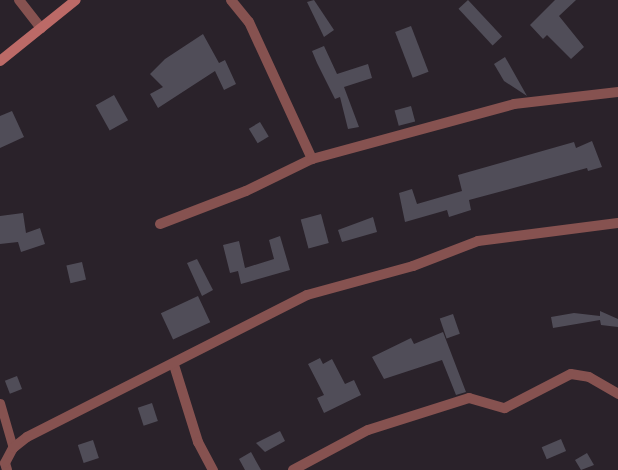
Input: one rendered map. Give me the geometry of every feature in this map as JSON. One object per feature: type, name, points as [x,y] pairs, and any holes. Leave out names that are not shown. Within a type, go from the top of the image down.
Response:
[{"type":"street","points":[[19,0],[41,28]]},
{"type":"street","points":[[0,61],[76,0]]},
{"type":"street","points":[[231,0],[249,22],[312,159]]},
{"type":"street","points":[[160,224],[246,191],[312,159],[514,104],[618,92]]},
{"type":"street","points":[[7,470],[5,463],[13,448],[27,437],[128,384],[174,365],[307,295],[413,266],[478,241],[618,224]]},
{"type":"street","points":[[174,365],[198,442],[213,470]]},
{"type":"street","points":[[293,470],[368,430],[469,398],[504,408],[571,374],[589,377],[618,394]]},
{"type":"lane","points":[[0,403],[13,448]]},
{"type":"building","points":[[314,0],[334,30],[324,37],[307,2]]},
{"type":"building","points":[[468,0],[502,37],[493,45],[458,9]]},
{"type":"building","points":[[555,0],[576,0],[559,16],[584,47],[571,59],[547,35],[543,39],[530,25]]},
{"type":"building","points":[[411,26],[429,72],[413,78],[395,32]]},
{"type":"building","points":[[203,34],[219,63],[225,60],[236,84],[224,90],[215,71],[158,108],[150,94],[163,87],[150,74],[165,59]]},
{"type":"building","points":[[324,46],[337,74],[368,64],[372,78],[344,87],[359,127],[348,129],[340,97],[335,99],[317,63],[312,51]]},
{"type":"building","points":[[505,57],[527,96],[504,81],[494,64]]},
{"type":"building","points":[[114,95],[128,120],[110,131],[96,105]]},
{"type":"building","points":[[411,106],[415,121],[399,126],[395,110]]},
{"type":"building","points":[[12,111],[24,137],[0,148],[0,116]]},
{"type":"building","points":[[260,122],[269,137],[258,143],[249,129]]},
{"type":"building","points":[[592,141],[602,167],[588,171],[587,168],[469,200],[471,210],[449,217],[447,210],[405,222],[399,193],[412,189],[417,204],[462,191],[458,175],[574,142],[576,148]]},
{"type":"building","points":[[23,213],[26,233],[40,228],[45,244],[21,252],[18,242],[0,244],[0,216]]},
{"type":"building","points":[[321,214],[329,243],[308,248],[301,219]]},
{"type":"building","points":[[373,217],[377,232],[342,242],[338,230]]},
{"type":"building","points":[[280,236],[290,270],[241,284],[238,271],[230,273],[223,245],[239,241],[245,268],[274,259],[269,240]]},
{"type":"building","points":[[197,259],[213,290],[202,296],[187,263]]},
{"type":"building","points":[[82,262],[86,280],[70,283],[66,266]]},
{"type":"building","points":[[198,296],[210,322],[173,340],[161,313]]},
{"type":"building","points":[[600,311],[618,319],[618,327],[601,325],[600,320],[553,328],[551,317],[574,313],[600,316]]},
{"type":"building","points":[[453,314],[460,334],[447,338],[440,319]]},
{"type":"building","points":[[443,332],[466,392],[456,395],[442,360],[384,379],[372,357],[411,338],[414,344]]},
{"type":"building","points":[[320,358],[323,364],[332,359],[345,384],[354,380],[361,395],[324,413],[317,398],[324,395],[308,364]]},
{"type":"building","points":[[17,376],[22,389],[10,394],[5,381]]},
{"type":"building","points":[[152,403],[158,421],[144,426],[138,408]]},
{"type":"building","points":[[280,431],[285,441],[265,452],[256,443]]},
{"type":"building","points":[[561,439],[566,451],[547,459],[542,447]]},
{"type":"building","points":[[93,440],[99,458],[84,463],[78,445]]},
{"type":"building","points":[[251,452],[261,470],[245,470],[239,459]]},
{"type":"building","points":[[587,453],[594,465],[581,470],[575,460]]}]
